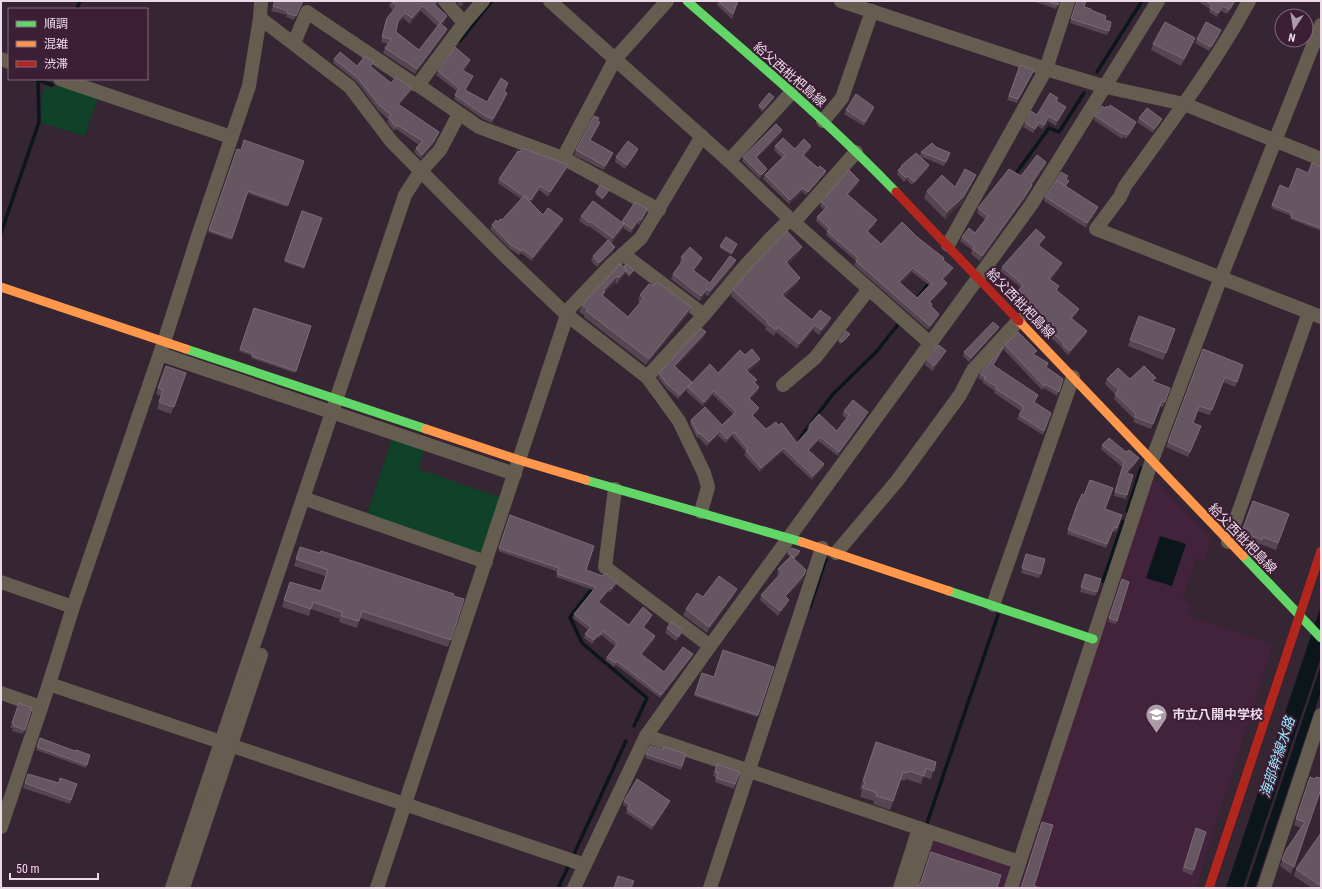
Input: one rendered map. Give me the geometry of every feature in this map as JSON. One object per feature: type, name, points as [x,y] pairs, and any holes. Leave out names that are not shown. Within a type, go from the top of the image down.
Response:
[{"type":"street","points":[[1,827],[73,607],[162,348],[249,86],[260,18],[260,1]]},
{"type":"street","points":[[445,1],[464,23]]},
{"type":"street","points":[[418,85],[464,23],[483,1]]},
{"type":"street","points":[[550,1],[702,136],[792,221],[931,344]]},
{"type":"street","points":[[563,158],[616,59],[667,1]]},
{"type":"street","name":"給父西枇杷島線","points":[[687,1],[823,121],[878,173],[1321,638]]},
{"type":"street","points":[[841,1],[1046,69],[1106,87],[1184,104],[1321,159]]},
{"type":"street","points":[[948,245],[1046,69],[1068,1]]},
{"type":"street","points":[[574,888],[646,736],[1031,205],[1106,87],[1158,1]]},
{"type":"street","points":[[1228,542],[1315,315],[1096,228],[1120,197],[1125,186],[1184,104],[1234,28],[1249,1]]},
{"type":"street","points":[[823,121],[842,98],[872,11]]},
{"type":"street","points":[[294,43],[307,12],[414,84],[418,85],[478,127],[563,158],[659,210]]},
{"type":"street","points":[[260,18],[350,87],[391,141],[420,172],[505,256],[567,315],[648,377],[679,421],[704,473],[708,487],[701,512]]},
{"type":"street","points":[[1011,888],[1152,460],[1221,277],[1321,25]]},
{"type":"street","points":[[63,80],[231,137]]},
{"type":"street","points":[[729,161],[791,93]]},
{"type":"street","points":[[172,888],[226,743],[308,500],[405,195],[420,172],[440,150],[459,114]]},
{"type":"street","points":[[377,888],[570,308],[610,266],[641,238],[702,136]]},
{"type":"street","points":[[648,377],[704,315],[746,264],[770,239],[792,221],[856,152]]},
{"type":"street","points":[[623,254],[704,315]]},
{"type":"street","points":[[1,287],[162,348],[515,474]]},
{"type":"street","points":[[783,385],[815,358],[869,289]]},
{"type":"street","points":[[836,553],[901,475],[960,395],[973,370],[1019,320]]},
{"type":"street","points":[[993,605],[1073,377]]},
{"type":"street","points":[[336,409],[519,460],[615,489],[701,512],[822,548],[1093,639]]},
{"type":"street","points":[[615,489],[605,566],[710,646]]},
{"type":"street","points":[[308,500],[486,562]]},
{"type":"street","points":[[710,888],[822,548]]},
{"type":"street","points":[[1209,888],[1321,551]]},
{"type":"street","points":[[1,582],[73,607]]},
{"type":"street","points":[[49,684],[585,864]]},
{"type":"street","points":[[1,694],[41,707]]},
{"type":"street","points":[[1264,888],[1321,715]]},
{"type":"street","points":[[646,736],[1019,862]]},
{"type":"street","points":[[183,888],[226,743]]},
{"type":"street","points":[[900,888],[924,830]]},
{"type":"street","points":[[910,888],[924,830]]},
{"type":"shaded area","name":"市立八開中学校","points":[[1153,478],[1212,539],[1205,561],[1196,558],[1182,600],[1192,603],[1188,616],[1273,644],[1196,888],[912,888],[929,837],[1022,868],[1151,479]]},
{"type":"green space","points":[[56,83],[98,97],[85,136],[42,123],[42,94],[45,86],[54,89]]},
{"type":"green space","points":[[393,435],[426,446],[418,469],[503,498],[485,554],[478,556],[366,517]]},
{"type":"water","points":[[1160,536],[1186,544],[1172,586],[1146,578]]},
{"type":"water","name":"海部幹線水路","points":[[1321,606],[1321,657],[1243,888],[1226,888]]},
{"type":"water","points":[[1321,665],[1321,691],[1255,888],[1246,888]]},
{"type":"building","points":[[275,1],[303,1],[296,16],[287,13],[288,11],[273,6]]},
{"type":"building","points":[[391,1],[438,1],[434,4],[447,16],[441,23],[423,6],[412,18],[405,13],[398,21],[396,32],[419,50],[440,23],[447,29],[417,69],[385,48],[392,39],[382,37],[387,18],[397,6]]},
{"type":"building","points":[[718,1],[738,1],[733,14]]},
{"type":"building","points":[[1047,1],[1059,1],[1058,5]]},
{"type":"building","points":[[1077,1],[1086,1],[1084,7],[1106,16],[1105,20],[1111,22],[1109,31],[1071,19]]},
{"type":"building","points":[[1206,1],[1235,1],[1229,10],[1223,6],[1218,13],[1210,8],[1212,5]]},
{"type":"building","points":[[1165,22],[1195,38],[1184,59],[1153,44]]},
{"type":"building","points":[[1206,22],[1221,30],[1211,47],[1197,39]]},
{"type":"building","points":[[455,47],[470,60],[462,70],[473,76],[465,90],[487,102],[501,78],[508,83],[504,91],[507,93],[493,119],[484,115],[455,95],[459,88],[438,71]]},
{"type":"building","points":[[340,52],[357,66],[365,56],[374,62],[370,66],[391,83],[396,77],[412,88],[398,104],[439,132],[434,141],[422,155],[416,148],[423,141],[397,125],[396,127],[389,118],[391,115],[380,106],[358,78],[334,59]]},
{"type":"building","points":[[1020,65],[1034,70],[1018,99],[1009,96]]},
{"type":"building","points":[[769,93],[774,97],[763,109],[759,105]]},
{"type":"building","points":[[1050,93],[1058,98],[1056,101],[1066,107],[1057,121],[1049,116],[1044,125],[1039,122],[1035,129],[1025,123],[1031,111],[1037,115]]},
{"type":"building","points":[[856,94],[874,107],[865,122],[846,110]]},
{"type":"building","points":[[1110,105],[1136,122],[1128,135],[1123,134],[1095,116],[1102,106],[1105,108],[1107,106],[1109,108]]},
{"type":"building","points":[[1147,108],[1162,119],[1154,129],[1139,118]]},
{"type":"building","points":[[594,116],[599,118],[597,121],[600,122],[590,140],[613,153],[605,166],[576,150]]},
{"type":"building","points":[[776,124],[782,130],[756,157],[767,169],[761,175],[743,157]]},
{"type":"building","points":[[783,138],[795,149],[804,139],[811,146],[803,155],[818,168],[820,166],[826,171],[808,192],[803,188],[790,200],[765,175],[785,155],[775,146]]},
{"type":"building","points":[[244,140],[304,161],[288,205],[248,191],[232,238],[209,230],[237,149],[241,150]]},
{"type":"building","points":[[628,141],[638,149],[627,165],[616,157]]},
{"type":"building","points":[[932,143],[936,147],[950,153],[946,162],[921,152]]},
{"type":"building","points":[[523,148],[568,165],[550,192],[540,186],[531,200],[499,179],[518,151],[520,152]]},
{"type":"building","points":[[916,153],[929,165],[914,182],[908,176],[906,178],[898,170]]},
{"type":"building","points":[[1037,155],[1046,162],[1031,184],[1032,185],[1025,196],[982,256],[962,237],[969,228],[975,233],[988,216],[978,208],[1009,169],[1021,176]]},
{"type":"building","points":[[1312,163],[1321,167],[1321,228],[1291,217],[1292,213],[1272,205],[1280,185],[1289,189],[1297,168],[1308,173]]},
{"type":"building","points":[[965,169],[976,175],[963,197],[947,212],[927,191],[942,175],[955,187]]},
{"type":"building","points":[[849,170],[859,180],[847,194],[877,220],[867,231],[881,244],[902,222],[917,237],[944,258],[943,260],[953,268],[942,279],[947,283],[929,302],[939,314],[930,326],[856,261],[858,258],[827,231],[830,229],[817,217],[827,207],[821,202]],"holes":[[[913,268],[932,283],[917,298],[899,282]]]},
{"type":"building","points":[[1061,172],[1068,176],[1066,179],[1069,181],[1065,186],[1056,180]]},
{"type":"building","points":[[1056,180],[1098,207],[1087,223],[1045,197]]},
{"type":"building","points":[[600,185],[609,190],[603,198],[596,192]]},
{"type":"building","points":[[524,196],[543,215],[548,208],[563,219],[533,257],[522,249],[521,251],[511,245],[492,225],[496,220],[498,222],[500,219],[502,220]]},
{"type":"building","points":[[593,201],[624,224],[613,238],[581,216]]},
{"type":"building","points":[[635,202],[647,209],[641,220],[639,219],[632,229],[622,222]]},
{"type":"building","points":[[302,211],[322,218],[304,267],[285,260]]},
{"type":"building","points":[[1036,229],[1045,237],[1038,245],[1062,263],[1049,279],[1059,286],[1056,290],[1079,309],[1071,318],[1087,331],[1070,351],[1028,308],[1030,306],[1015,294],[1023,285],[1002,267]]},
{"type":"building","points":[[787,231],[802,247],[786,262],[800,278],[782,295],[812,320],[820,310],[831,318],[821,330],[815,325],[799,344],[778,327],[776,330],[767,323],[768,322],[733,290],[754,265]]},
{"type":"building","points":[[726,237],[737,244],[732,253],[720,246]]},
{"type":"building","points":[[608,240],[615,247],[599,263],[593,256]]},
{"type":"building","points":[[690,247],[702,258],[693,270],[710,283],[730,256],[736,260],[710,291],[707,289],[701,296],[673,274],[684,259],[681,257]]},
{"type":"building","points":[[620,264],[627,269],[619,278],[617,276],[603,291],[605,292],[602,295],[628,317],[644,298],[640,295],[649,284],[653,286],[657,282],[691,307],[649,359],[586,311],[587,309],[582,305]]},
{"type":"building","points":[[626,264],[634,270],[630,274],[626,271],[627,269],[624,266]]},
{"type":"building","points":[[254,308],[311,326],[296,371],[252,356],[252,353],[240,349]]},
{"type":"building","points":[[1139,316],[1175,329],[1166,353],[1130,340]]},
{"type":"building","points":[[993,322],[999,327],[971,358],[964,352]]},
{"type":"building","points":[[701,328],[706,332],[674,366],[692,382],[680,395],[667,384],[659,373]]},
{"type":"building","points":[[846,331],[850,334],[842,342],[839,340]]},
{"type":"building","points":[[1018,332],[1037,351],[1033,354],[1048,363],[1046,367],[1063,379],[1059,392],[1045,384],[1044,386],[1005,345]]},
{"type":"building","points":[[939,345],[946,351],[934,366],[927,360]]},
{"type":"building","points":[[1004,346],[993,365],[1038,395],[1034,402],[1051,413],[1044,431],[1019,415],[1024,407],[996,389],[997,387],[984,379],[985,377],[980,374]]},
{"type":"building","points":[[752,349],[760,359],[746,370],[757,380],[754,382],[759,387],[749,398],[759,408],[752,415],[766,429],[776,422],[778,425],[782,423],[797,443],[811,427],[809,425],[819,414],[837,431],[849,415],[844,411],[853,400],[868,412],[839,452],[820,437],[808,450],[824,464],[813,476],[784,448],[761,468],[746,451],[748,449],[734,432],[727,439],[720,431],[709,442],[700,433],[698,434],[691,420],[705,407],[722,425],[736,412],[714,391],[704,402],[688,387],[710,364],[718,373],[740,350],[745,355]]},
{"type":"building","points":[[1203,349],[1243,365],[1237,382],[1225,377],[1212,410],[1199,406],[1193,423],[1201,426],[1190,452],[1168,442]]},
{"type":"building","points":[[166,366],[186,373],[174,407],[159,402],[163,390],[158,388]]},
{"type":"building","points":[[1144,366],[1156,378],[1152,381],[1170,388],[1165,402],[1162,401],[1153,424],[1135,417],[1136,414],[1115,394],[1119,390],[1107,379],[1118,368],[1130,379]]},
{"type":"building","points":[[1109,438],[1126,452],[1129,450],[1139,458],[1126,473],[1133,475],[1127,495],[1115,492],[1124,462],[1102,445]]},
{"type":"building","points":[[1090,480],[1113,488],[1105,509],[1122,515],[1117,528],[1114,527],[1107,544],[1068,530],[1077,505],[1082,494],[1084,495]]},
{"type":"building","points":[[1253,501],[1289,514],[1278,543],[1263,537],[1262,540],[1250,535],[1252,531],[1243,528]]},
{"type":"building","points":[[510,515],[594,546],[586,570],[603,576],[605,573],[617,582],[598,602],[629,625],[643,607],[652,615],[643,627],[655,636],[641,654],[664,672],[683,647],[693,654],[661,695],[617,661],[615,663],[607,657],[618,643],[603,631],[594,640],[585,634],[591,627],[574,614],[596,587],[557,574],[559,568],[499,548]]},
{"type":"building","points":[[300,547],[320,553],[321,551],[359,563],[454,594],[453,596],[464,599],[451,640],[362,611],[359,621],[341,616],[342,612],[313,602],[311,609],[284,600],[290,582],[321,591],[328,570],[296,559]]},
{"type":"building","points":[[791,548],[800,551],[794,558],[788,552]]},
{"type":"building","points":[[1026,554],[1045,559],[1041,574],[1022,568]]},
{"type":"building","points":[[791,556],[806,570],[804,575],[785,596],[789,600],[780,611],[761,595],[782,572],[778,569]]},
{"type":"building","points":[[1085,574],[1101,579],[1097,592],[1081,587]]},
{"type":"building","points":[[719,576],[737,589],[709,627],[686,609],[697,593],[703,597]]},
{"type":"building","points":[[1122,579],[1129,582],[1117,621],[1109,618]]},
{"type":"building","points":[[671,622],[683,630],[678,637],[667,628]]},
{"type":"building","points":[[723,650],[774,667],[758,715],[695,694],[702,673],[714,677]]},
{"type":"building","points":[[19,703],[32,708],[25,730],[14,726],[12,723]]},
{"type":"building","points":[[40,738],[90,755],[87,765],[37,747]]},
{"type":"building","points":[[876,742],[936,762],[934,771],[926,768],[924,776],[909,771],[908,773],[903,772],[893,801],[876,796],[877,793],[863,788],[865,782],[863,781]]},
{"type":"building","points":[[650,746],[663,750],[664,747],[686,754],[682,766],[646,754]]},
{"type":"building","points":[[717,764],[740,772],[735,784],[716,778],[718,773],[715,772]]},
{"type":"building","points":[[28,774],[59,783],[60,778],[77,784],[71,800],[25,783]]},
{"type":"building","points":[[1310,777],[1315,779],[1316,777],[1321,778],[1321,789],[1294,867],[1282,860],[1286,850],[1305,822],[1296,819]]},
{"type":"building","points":[[637,779],[670,801],[653,826],[627,809],[630,805],[624,801]]},
{"type":"building","points":[[1042,822],[1053,825],[1034,886],[1040,888],[1021,888]]},
{"type":"building","points":[[1196,828],[1206,832],[1194,870],[1184,867]]},
{"type":"building","points":[[1321,833],[1321,886],[1296,869]]},
{"type":"building","points":[[931,852],[1001,875],[997,888],[916,888],[921,882]]},
{"type":"building","points":[[618,876],[634,881],[631,888],[614,888]]},
{"type":"waterway","points":[[77,8],[80,1]]},
{"type":"waterway","points":[[460,41],[492,1]]},
{"type":"waterway","points":[[1097,72],[1142,1]]},
{"type":"waterway","points":[[1,233],[39,122],[38,80],[52,85]]},
{"type":"waterway","points":[[808,87],[824,102]]},
{"type":"waterway","points":[[1014,176],[1049,128],[1059,132],[1084,93]]},
{"type":"waterway","points":[[915,301],[930,282]]},
{"type":"waterway","points":[[800,438],[833,394],[877,351],[899,323]]},
{"type":"waterway","points":[[1127,511],[1141,468]]},
{"type":"waterway","points":[[1103,581],[1123,522]]},
{"type":"waterway","points":[[810,607],[826,559]]},
{"type":"waterway","points":[[594,586],[570,617],[582,643],[647,698],[634,726]]},
{"type":"waterway","points":[[926,826],[998,615]]},
{"type":"waterway","points":[[573,856],[626,741]]},
{"type":"waterway","points":[[558,888],[569,865]]},
{"type":"traffic: fast","points":[[687,1],[820,118],[896,192]]},
{"type":"traffic: fast","points":[[186,349],[426,429]]},
{"type":"traffic: fast","points":[[586,480],[802,542]]},
{"type":"traffic: fast","points":[[1243,556],[1321,638]]},
{"type":"traffic: fast","points":[[949,591],[1093,639]]},
{"type":"traffic: slow","points":[[1,287],[186,349]]},
{"type":"traffic: slow","points":[[1019,321],[1243,556]]},
{"type":"traffic: slow","points":[[426,429],[519,460],[586,480]]},
{"type":"traffic: slow","points":[[802,542],[949,591]]},
{"type":"traffic: jam","points":[[896,192],[1019,321]]},
{"type":"traffic: jam","points":[[1209,888],[1321,551]]},
{"type":"place","name":"市立八開中学校","points":[[1156,734]]}]
